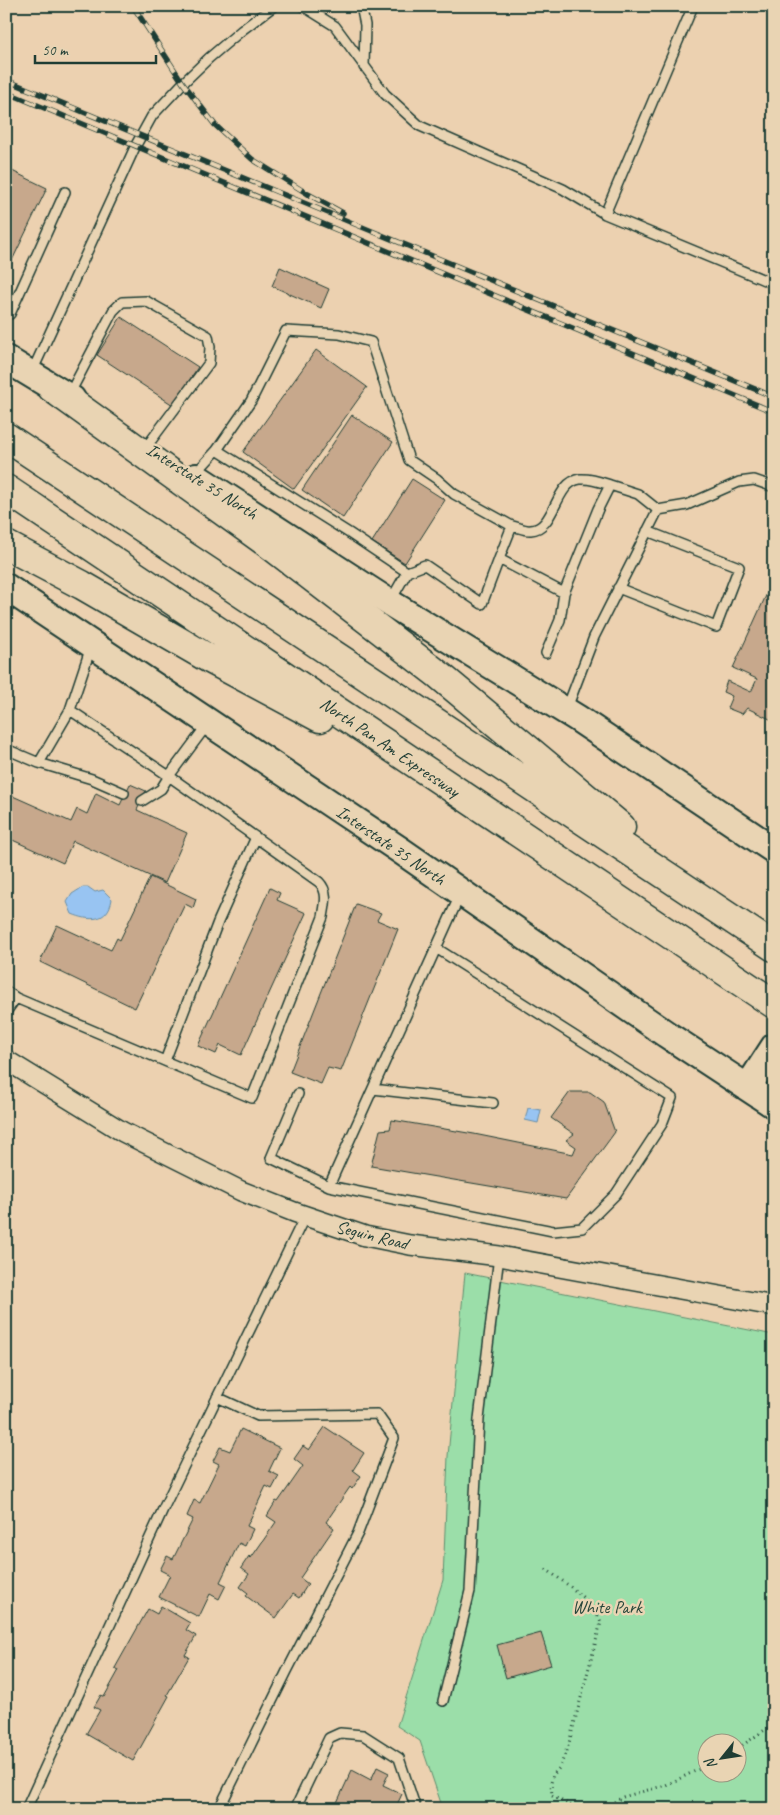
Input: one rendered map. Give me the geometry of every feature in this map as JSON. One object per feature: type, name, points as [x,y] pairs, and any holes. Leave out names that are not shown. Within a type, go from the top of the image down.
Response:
[{"type":"highway","points":[[50,386],[274,548],[439,675],[733,920]]},
{"type":"highway","points":[[6,437],[774,948]]},
{"type":"highway","name":"North Pan Am Expressway","points":[[6,489],[774,1004]]},
{"type":"highway","points":[[6,545],[82,585],[208,658],[307,712],[396,751]]},
{"type":"main road","name":"Interstate 35 North","points":[[6,359],[147,446],[390,603],[566,711],[774,850]]},
{"type":"main road","name":"Interstate 35 North","points":[[6,588],[462,892],[666,1034],[774,1105]]},
{"type":"main road","points":[[748,1087],[774,1047]]},
{"type":"street","name":"Seguin Road","points":[[6,1060],[124,1132],[168,1156],[241,1191],[305,1216],[374,1238],[410,1245],[499,1256],[774,1306]]},
{"type":"lane","points":[[50,386],[136,145],[152,116],[209,58],[274,6]]},
{"type":"lane","points":[[303,6],[335,26],[385,94],[420,126],[563,189],[605,214],[774,284]]},
{"type":"lane","points":[[361,6],[365,25],[364,67]]},
{"type":"lane","points":[[605,214],[693,6]]},
{"type":"lane","points":[[6,312],[10,314],[65,192]]},
{"type":"lane","points":[[50,386],[113,310],[122,302],[146,302],[208,336],[210,347],[209,363],[147,446]]},
{"type":"lane","points":[[194,476],[217,450],[251,402],[286,331],[339,334],[371,342],[409,460],[437,479],[454,494],[512,526],[532,530],[542,526],[568,484],[578,479],[591,479],[638,494],[658,510],[687,506],[738,482],[754,480],[774,487]]},
{"type":"lane","points":[[217,450],[407,572]]},
{"type":"lane","points":[[546,653],[560,620],[564,593],[598,509],[610,485]]},
{"type":"lane","points":[[566,711],[594,637],[658,510]]},
{"type":"lane","points":[[390,603],[407,572],[425,565],[482,604],[512,526]]},
{"type":"lane","points":[[618,588],[716,627],[739,567],[647,531]]},
{"type":"lane","points":[[499,559],[564,593]]},
{"type":"lane","points":[[39,763],[70,710],[92,644]]},
{"type":"lane","points":[[6,991],[16,998],[252,1098],[323,917],[326,894],[324,886],[320,882],[169,776],[70,710]]},
{"type":"lane","points":[[142,800],[162,789],[169,776],[209,722]]},
{"type":"lane","points":[[6,749],[39,763],[92,779],[124,793]]},
{"type":"lane","points":[[165,1061],[218,922],[256,837]]},
{"type":"lane","points":[[329,1186],[462,892]]},
{"type":"lane","points":[[298,1094],[271,1158],[329,1186],[553,1231],[582,1228],[616,1194],[662,1124],[672,1098],[436,948]]},
{"type":"lane","points":[[6,1012],[16,998]]},
{"type":"lane","points":[[373,1089],[493,1103]]},
{"type":"lane","points":[[26,1809],[164,1507],[305,1216]]},
{"type":"lane","points":[[443,1701],[470,1590],[480,1419],[499,1256]]},
{"type":"lane","points":[[217,1397],[258,1416],[377,1414],[394,1438],[358,1533],[287,1670],[219,1809]]},
{"type":"lane","points":[[295,1809],[329,1738],[340,1733],[363,1735],[399,1758],[416,1809]]},
{"type":"path","points":[[546,1569],[586,1600],[595,1610],[600,1622],[585,1688],[574,1720],[569,1743],[560,1767],[553,1775],[551,1783],[552,1796],[578,1809]]},
{"type":"path","points":[[748,1741],[774,1724]]},
{"type":"path","points":[[601,1809],[623,1797],[666,1785],[698,1770]]},
{"type":"green space","name":"White Park","points":[[465,1273],[774,1335],[774,1809],[443,1809],[420,1741],[397,1726],[443,1580],[448,1456]]},
{"type":"water","points":[[83,887],[88,887],[95,892],[103,890],[112,899],[110,907],[102,916],[91,919],[72,914],[67,902],[72,894]]},
{"type":"water","points":[[528,1108],[541,1110],[538,1123],[525,1120]]},
{"type":"building","points":[[6,168],[47,188],[6,273]]},
{"type":"building","points":[[280,267],[329,289],[321,308],[272,286]]},
{"type":"building","points":[[121,317],[198,367],[173,405],[97,355]]},
{"type":"building","points":[[316,350],[367,387],[294,489],[243,452]]},
{"type":"building","points":[[352,415],[393,442],[343,518],[302,490]]},
{"type":"building","points":[[412,479],[445,500],[405,563],[372,542]]},
{"type":"building","points":[[774,578],[774,721],[747,708],[742,714],[727,708],[732,696],[723,692],[727,681],[751,692],[757,679],[733,668]]},
{"type":"building","points":[[130,784],[146,791],[137,810],[187,833],[165,883],[73,841],[63,863],[6,837],[6,793],[71,822],[77,809],[87,814],[96,793],[120,805]]},
{"type":"building","points":[[150,877],[196,899],[193,908],[185,904],[135,1008],[40,962],[57,925],[111,950],[117,938],[120,940]]},
{"type":"building","points":[[270,888],[280,893],[277,900],[306,913],[241,1055],[220,1045],[216,1054],[198,1046]]},
{"type":"building","points":[[356,904],[381,913],[377,920],[398,929],[341,1071],[328,1068],[321,1084],[290,1072]]},
{"type":"building","points":[[570,1092],[590,1092],[604,1102],[615,1132],[566,1199],[371,1166],[380,1130],[390,1129],[392,1120],[573,1154],[576,1147],[566,1140],[574,1134],[551,1118]]},
{"type":"building","points":[[325,1427],[364,1453],[353,1470],[361,1476],[352,1489],[350,1487],[326,1522],[334,1528],[300,1578],[308,1584],[299,1598],[293,1594],[276,1618],[246,1596],[248,1593],[240,1587],[249,1574],[241,1568],[249,1556],[251,1558],[276,1522],[267,1516],[303,1466],[294,1459],[303,1446],[309,1450]]},
{"type":"building","points":[[241,1429],[280,1448],[269,1471],[279,1476],[272,1489],[266,1486],[247,1526],[253,1529],[245,1546],[239,1543],[220,1582],[226,1585],[219,1599],[210,1594],[199,1617],[159,1597],[170,1575],[160,1570],[167,1556],[173,1559],[193,1519],[187,1516],[194,1500],[200,1503],[219,1464],[213,1461],[220,1447],[230,1451]]},
{"type":"building","points":[[161,1606],[190,1623],[186,1630],[196,1636],[185,1655],[189,1657],[133,1761],[86,1734],[100,1710],[94,1707],[101,1695],[104,1697],[119,1670],[115,1668],[148,1609],[157,1614]]},
{"type":"building","points":[[541,1633],[551,1665],[506,1678],[497,1645]]},
{"type":"building","points":[[377,1767],[389,1773],[383,1785],[402,1794],[395,1809],[334,1809],[352,1770],[371,1780]]},
{"type":"railway","points":[[133,6],[183,83],[215,125],[252,159],[308,194],[343,213]]},
{"type":"railway","points":[[6,80],[774,397]]},
{"type":"railway","points":[[6,92],[774,412]]}]
